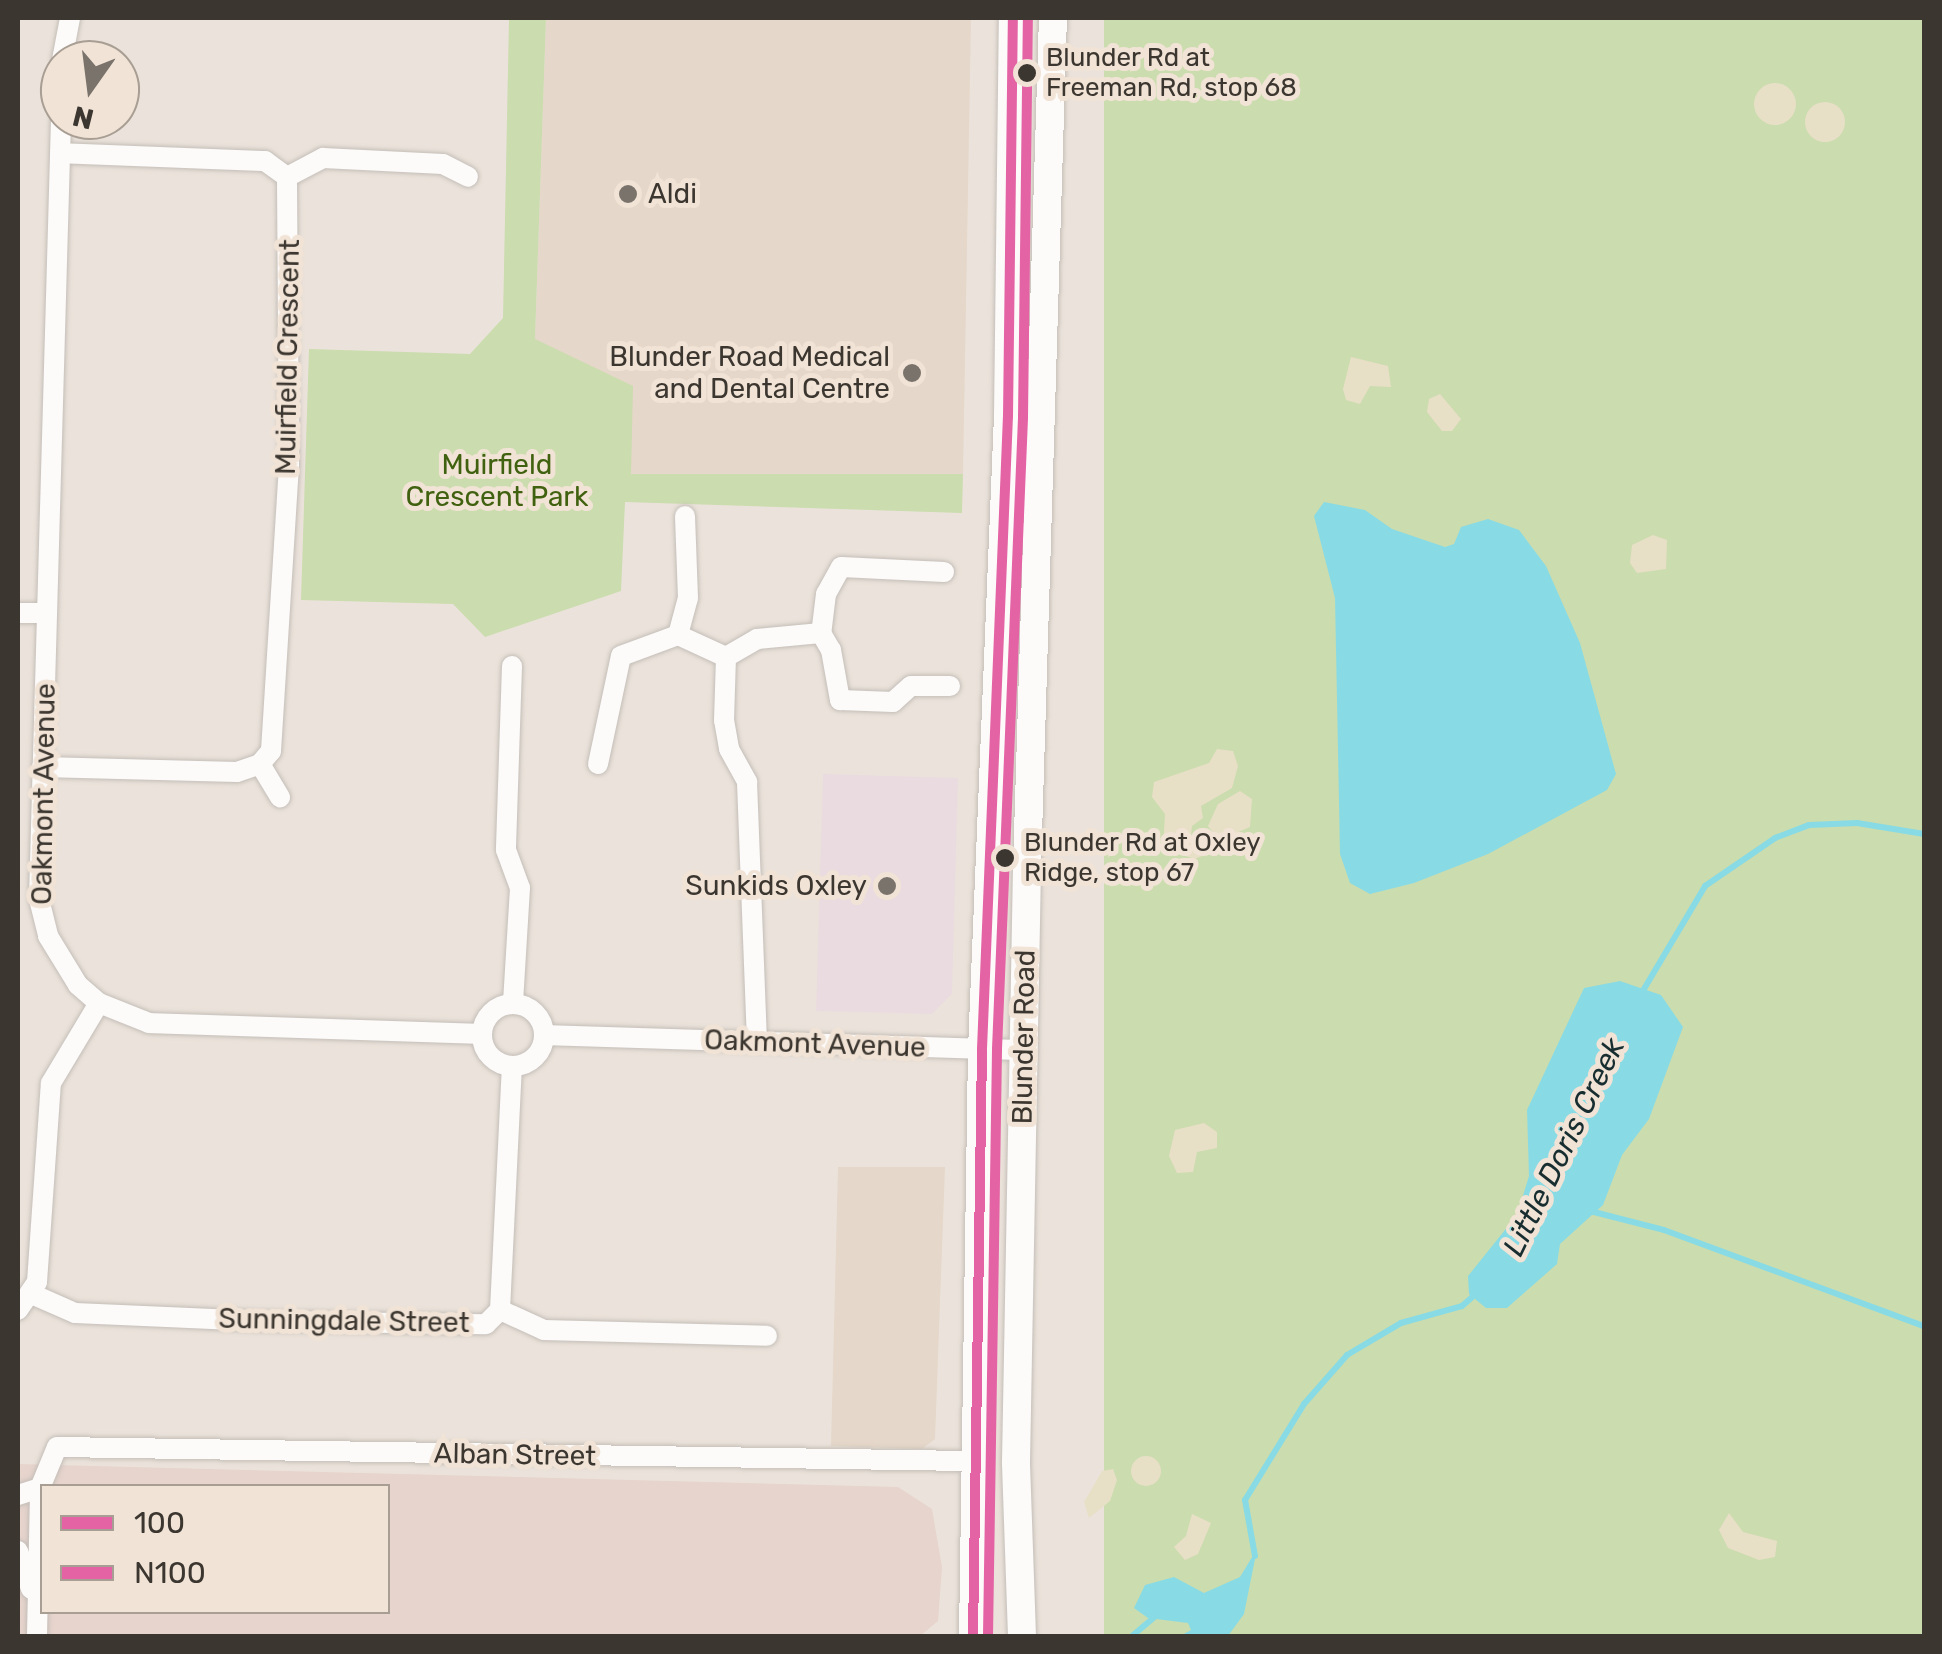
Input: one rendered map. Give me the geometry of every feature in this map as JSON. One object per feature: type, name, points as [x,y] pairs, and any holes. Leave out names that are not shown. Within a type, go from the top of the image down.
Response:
[{"type":"main road","name":"Blunder Road","points":[[973,1636],[972,1461],[982,1048],[1008,416],[1014,18]]},
{"type":"main road","name":"Blunder Road","points":[[1022,1636],[1016,1462],[1053,18]]},
{"type":"street","name":"Oakmont Avenue","points":[[60,140],[42,767],[43,920],[60,960],[100,1003],[172,1026],[481,1034]]},
{"type":"street","points":[[60,153],[265,161],[287,177],[323,158],[442,164],[468,176]]},
{"type":"street","name":"Muirfield Crescent","points":[[260,764],[272,751],[276,726],[289,467],[287,177]]},
{"type":"street","points":[[678,635],[688,598],[685,516]]},
{"type":"street","points":[[944,572],[841,567],[826,594],[821,633],[832,650],[840,700],[893,702],[911,686],[950,686]]},
{"type":"street","points":[[18,613],[47,613]]},
{"type":"street","points":[[726,657],[757,639],[821,633]]},
{"type":"street","points":[[598,764],[621,656],[678,635],[726,657]]},
{"type":"street","points":[[726,657],[724,720],[729,749],[748,782],[757,1042]]},
{"type":"street","points":[[512,666],[506,850],[520,888],[513,1004]]},
{"type":"street","points":[[42,767],[238,772],[260,764],[280,797]]},
{"type":"street","points":[[18,1310],[34,1295],[44,1110],[51,1083],[100,1003]]},
{"type":"street","points":[[513,1004],[532,1010],[544,1035],[532,1061],[512,1067],[494,1060],[481,1034],[495,1009],[513,1004]]},
{"type":"street","name":"Oakmont Avenue","points":[[544,1035],[1025,1050]]},
{"type":"street","points":[[500,1310],[512,1067]]},
{"type":"street","name":"Sunningdale Street","points":[[34,1295],[75,1314],[486,1324],[500,1310],[544,1330],[767,1336]]},
{"type":"street","name":"Alban Street","points":[[42,1484],[57,1446],[972,1461]]},
{"type":"street","points":[[18,1495],[40,1488],[37,1636]]},
{"type":"street","points":[[18,1551],[35,1600]]},
{"type":"shaded area","points":[[546,18],[971,18],[963,474],[630,474],[535,339]]},
{"type":"shaded area","name":"Sunkids Oxley","points":[[823,774],[958,778],[952,994],[932,1014],[816,1011]]},
{"type":"shaded area","points":[[838,1167],[945,1167],[935,1439],[922,1449],[831,1446]]},
{"type":"shaded area","points":[[18,1464],[898,1487],[932,1509],[942,1567],[938,1621],[920,1636],[18,1636]]},
{"type":"green space","name":"Muirfield Crescent Park","points":[[509,18],[546,18],[535,339],[633,386],[631,474],[963,474],[962,513],[625,502],[621,591],[485,637],[453,604],[301,600],[309,349],[470,354],[503,318]]},
{"type":"green space","points":[[1104,18],[1924,18],[1924,1636],[1104,1636]]},
{"type":"sand","points":[[1775,83],[1790,89],[1796,104],[1790,119],[1775,125],[1760,119],[1754,104],[1760,89]]},
{"type":"sand","points":[[1825,102],[1839,108],[1845,122],[1839,136],[1825,142],[1811,136],[1805,122],[1811,108]]},
{"type":"sand","points":[[1351,357],[1388,366],[1391,387],[1370,386],[1360,404],[1346,400],[1343,389]]},
{"type":"sand","points":[[1440,394],[1461,419],[1452,431],[1442,431],[1427,412],[1429,399]]},
{"type":"sand","points":[[1653,535],[1667,540],[1666,569],[1637,573],[1630,563],[1632,545]]},
{"type":"sand","points":[[1217,749],[1233,751],[1238,766],[1232,788],[1201,806],[1203,818],[1192,826],[1191,835],[1207,845],[1204,855],[1195,859],[1163,849],[1165,814],[1152,797],[1154,782],[1209,763]]},
{"type":"sand","points":[[1240,791],[1252,799],[1250,827],[1219,840],[1208,826],[1218,804]]},
{"type":"sand","points":[[1204,1123],[1217,1132],[1217,1148],[1197,1152],[1193,1172],[1177,1173],[1169,1156],[1175,1130]]},
{"type":"sand","points":[[1146,1456],[1160,1465],[1161,1471],[1152,1485],[1146,1486],[1132,1477],[1131,1471],[1140,1457]]},
{"type":"sand","points":[[1113,1469],[1117,1480],[1110,1501],[1089,1518],[1084,1502],[1102,1471]]},
{"type":"sand","points":[[1729,1513],[1743,1532],[1777,1541],[1775,1557],[1759,1560],[1728,1548],[1719,1530]]},
{"type":"sand","points":[[1192,1514],[1211,1523],[1198,1554],[1185,1560],[1174,1547],[1186,1536]]},
{"type":"water","points":[[1324,502],[1365,510],[1392,529],[1445,547],[1454,544],[1461,527],[1488,519],[1519,530],[1546,566],[1580,643],[1616,774],[1607,790],[1488,854],[1414,883],[1370,894],[1350,883],[1340,854],[1335,598],[1314,516]]},
{"type":"water","points":[[1620,981],[1661,995],[1683,1027],[1649,1119],[1622,1155],[1603,1205],[1560,1244],[1557,1264],[1507,1308],[1486,1308],[1469,1294],[1468,1276],[1517,1215],[1529,1176],[1527,1110],[1584,988]]},
{"type":"water","points":[[1257,1549],[1244,1614],[1228,1636],[1180,1636],[1191,1630],[1188,1623],[1148,1618],[1134,1608],[1145,1585],[1174,1577],[1204,1593],[1240,1577]]},
{"type":"waterway","name":"Little Doris Creek","points":[[1641,994],[1705,886],[1775,838],[1809,825],[1857,823],[1924,834]]},
{"type":"waterway","points":[[1590,1211],[1664,1230],[1924,1326]]},
{"type":"waterway","name":"Little Doris Creek","points":[[1255,1556],[1245,1500],[1304,1404],[1347,1355],[1401,1323],[1462,1306],[1478,1292]]},
{"type":"waterway","name":"Little Doris Creek","points":[[1132,1636],[1156,1616]]},
{"type":"transit line","name":"100","points":[[973,1636],[982,1049],[1008,416],[1013,18]]},
{"type":"transit line","name":"N100","points":[[988,1636],[997,1049],[1023,417],[1028,18]]},
{"type":"place","name":"Blunder Rd at Freeman Rd, stop 68","points":[[1027,73]]},
{"type":"place","name":"Aldi","points":[[628,194]]},
{"type":"place","name":"Blunder Road Medical and Dental Centre","points":[[912,373]]},
{"type":"place","name":"Blunder Rd at Oxley Ridge, stop 67","points":[[1005,858]]},
{"type":"place","name":"Sunkids Oxley","points":[[887,886]]}]
